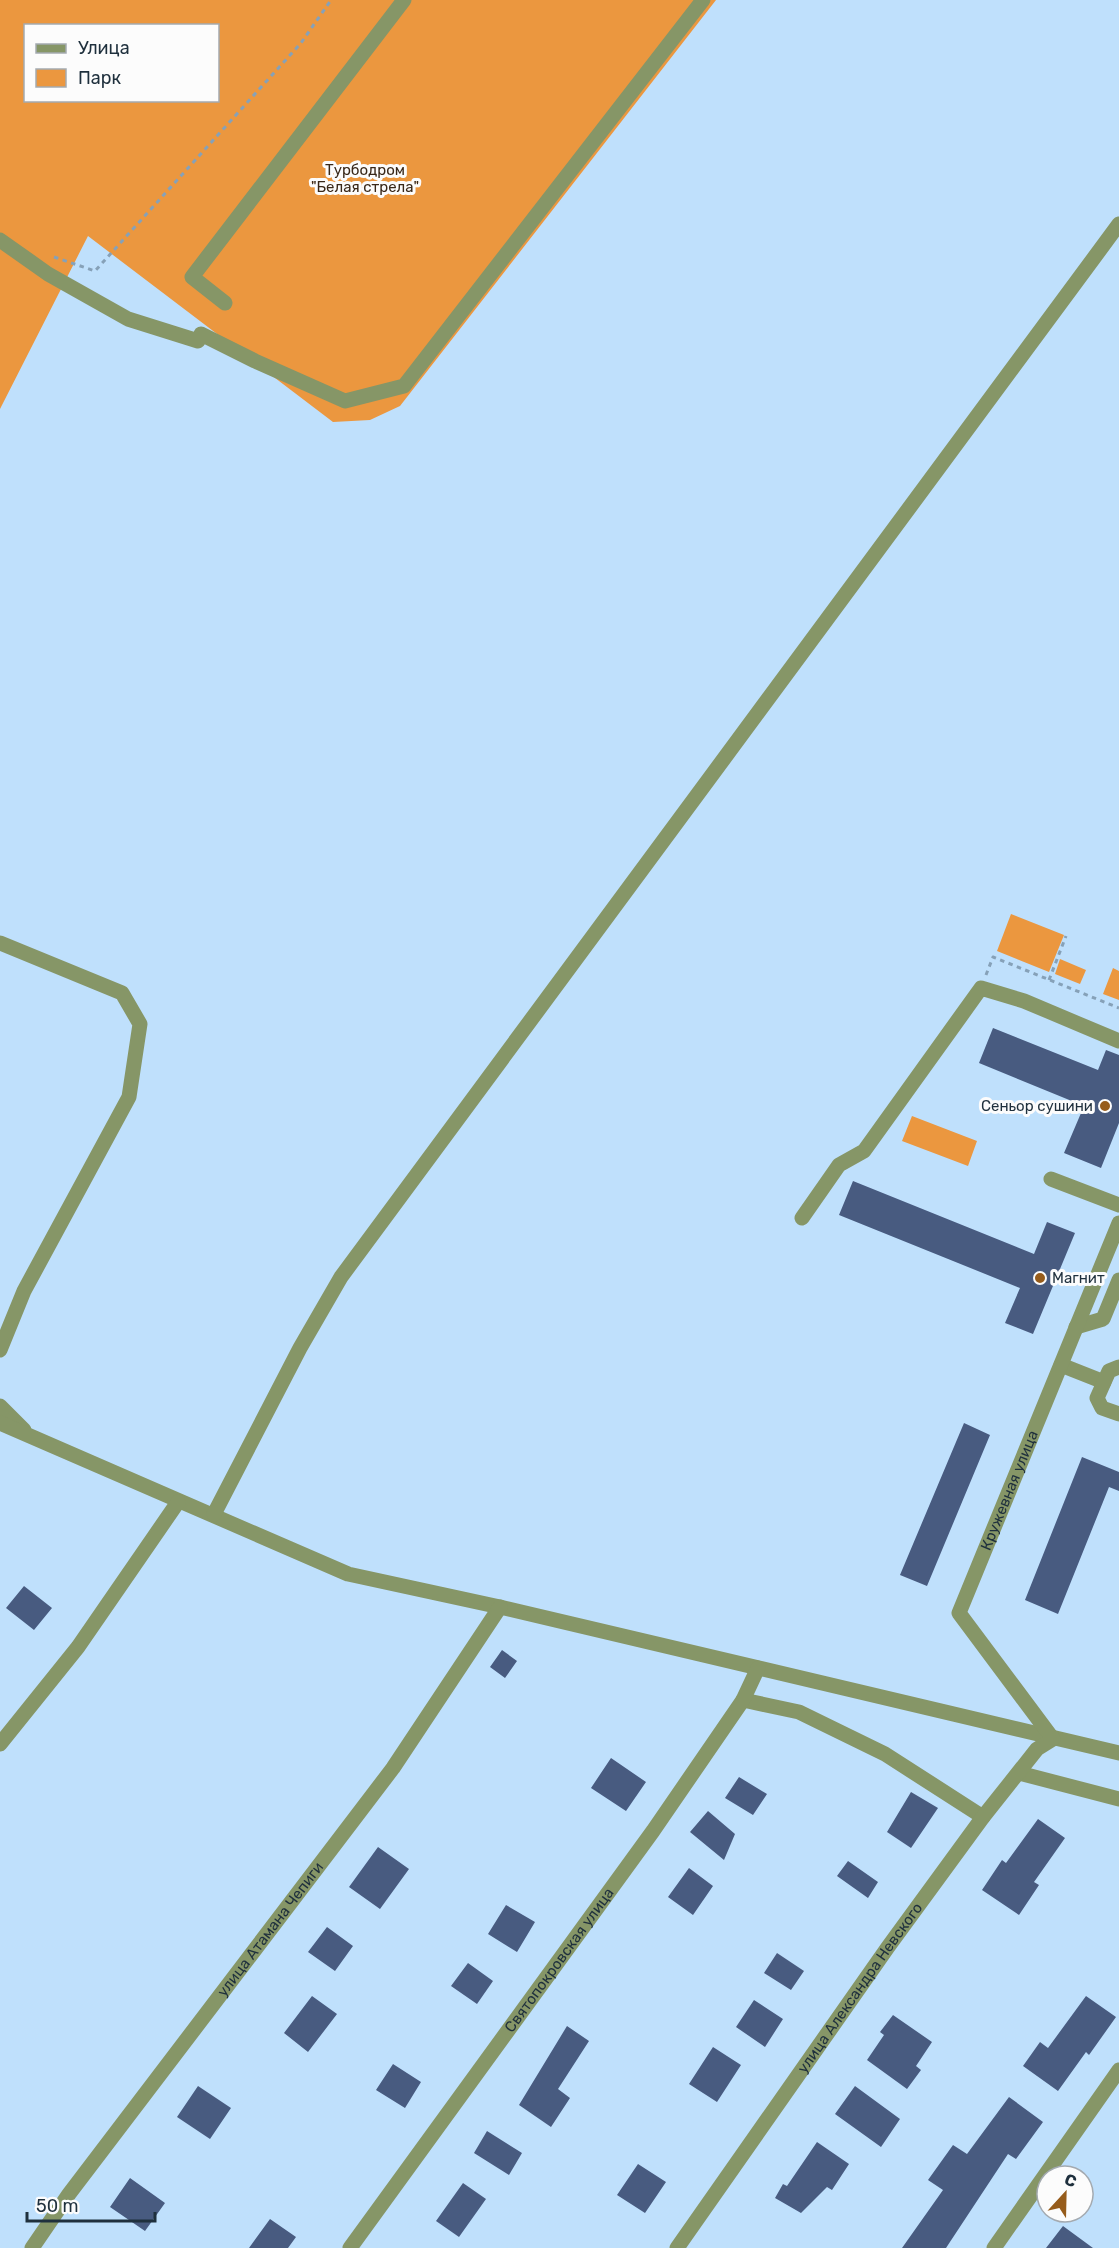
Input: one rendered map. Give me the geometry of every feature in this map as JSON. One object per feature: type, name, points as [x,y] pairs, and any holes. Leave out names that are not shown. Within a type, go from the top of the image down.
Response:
[{"type":"street","points":[[225,303],[192,277],[404,0]]},
{"type":"street","points":[[0,240],[48,274],[128,319],[198,341],[201,334],[255,362],[345,400],[404,386],[703,0]]},
{"type":"street","points":[[214,1514],[300,1348],[341,1277],[1119,224]]},
{"type":"street","points":[[0,943],[122,993],[140,1024],[129,1097],[24,1291],[0,1350]]},
{"type":"street","points":[[802,1218],[839,1166],[864,1151],[981,988],[1024,1001],[1119,1041]]},
{"type":"street","points":[[1051,1179],[1119,1205]]},
{"type":"street","name":"Кружевная улица","points":[[1053,1738],[959,1613],[1119,1223]]},
{"type":"street","points":[[1076,1327],[1103,1319],[1119,1280]]},
{"type":"street","points":[[1061,1365],[1104,1382]]},
{"type":"street","points":[[1119,1367],[1109,1371],[1097,1398],[1102,1408],[1119,1414]]},
{"type":"street","points":[[0,1406],[30,1436]]},
{"type":"street","points":[[0,1423],[177,1502],[214,1514],[348,1574],[500,1607],[1119,1753]]},
{"type":"street","points":[[0,1744],[78,1647],[177,1502]]},
{"type":"street","name":"улица Атамана Чепиги","points":[[32,2248],[69,2194],[393,1768],[500,1607]]},
{"type":"street","name":"Святопокровская улица","points":[[350,2248],[652,1831],[744,1700],[758,1668]]},
{"type":"street","points":[[744,1700],[799,1712],[885,1754],[983,1817]]},
{"type":"street","name":"улица Александра Невского","points":[[678,2248],[888,1947],[983,1817],[1037,1749],[1053,1738]]},
{"type":"street","points":[[1019,1773],[1119,1799]]},
{"type":"street","points":[[994,2248],[1119,2070]]},
{"type":"path","points":[[53,256],[95,271],[301,43],[331,0]]},
{"type":"path","points":[[1049,980],[1066,936]]},
{"type":"path","points":[[981,988],[993,957],[1119,1008]]},
{"type":"green space","name":"Турбодром \"Белая стрела\"","points":[[0,0],[716,0],[400,406],[370,420],[333,422],[88,236],[0,409]]},
{"type":"green space","points":[[1011,914],[1064,935],[1049,972],[997,951]]},
{"type":"green space","points":[[1060,959],[1086,970],[1080,984],[1055,974]]},
{"type":"green space","points":[[1113,968],[1119,971],[1119,1000],[1103,994]]},
{"type":"green space","points":[[912,1116],[977,1141],[968,1166],[902,1141]]},
{"type":"building","points":[[993,1028],[1098,1070],[1106,1050],[1119,1055],[1119,1123],[1101,1168],[1064,1153],[1084,1106],[979,1063]]},
{"type":"building","points":[[853,1181],[1034,1254],[1047,1222],[1075,1233],[1033,1334],[1005,1323],[1020,1288],[839,1215]]},
{"type":"building","points":[[964,1423],[990,1435],[927,1586],[900,1575]]},
{"type":"building","points":[[1082,1457],[1119,1472],[1119,1491],[1109,1487],[1058,1614],[1025,1600]]},
{"type":"building","points":[[24,1586],[52,1608],[34,1630],[6,1608]]},
{"type":"building","points":[[502,1650],[517,1661],[505,1678],[490,1667]]},
{"type":"building","points":[[611,1758],[646,1782],[626,1811],[591,1788]]},
{"type":"building","points":[[739,1777],[767,1794],[753,1815],[725,1798]]},
{"type":"building","points":[[911,1792],[938,1808],[911,1848],[887,1832]]},
{"type":"building","points":[[708,1811],[735,1834],[724,1860],[690,1832]]},
{"type":"building","points":[[1038,1819],[1065,1838],[1034,1882],[1039,1885],[1019,1915],[982,1890],[1002,1860],[1006,1863]]},
{"type":"building","points":[[378,1847],[409,1869],[380,1909],[349,1887]]},
{"type":"building","points":[[848,1861],[878,1882],[868,1898],[837,1876]]},
{"type":"building","points":[[689,1868],[713,1886],[693,1915],[668,1897]]},
{"type":"building","points":[[506,1905],[535,1922],[517,1952],[488,1934]]},
{"type":"building","points":[[327,1927],[353,1946],[335,1971],[308,1952]]},
{"type":"building","points":[[777,1953],[804,1971],[791,1990],[764,1973]]},
{"type":"building","points":[[468,1963],[493,1981],[477,2004],[451,1986]]},
{"type":"building","points":[[312,1996],[337,2014],[308,2052],[284,2033]]},
{"type":"building","points":[[1086,1996],[1116,2017],[1089,2055],[1086,2052],[1058,2091],[1023,2066],[1040,2042],[1048,2048]]},
{"type":"building","points":[[754,2000],[783,2019],[765,2047],[736,2027]]},
{"type":"building","points":[[893,2015],[932,2042],[916,2066],[921,2070],[907,2089],[867,2060],[884,2035],[880,2032]]},
{"type":"building","points":[[567,2026],[589,2041],[558,2089],[570,2098],[551,2127],[519,2105]]},
{"type":"building","points":[[713,2047],[741,2065],[717,2102],[689,2084]]},
{"type":"building","points":[[393,2064],[421,2082],[405,2108],[376,2090]]},
{"type":"building","points":[[198,2086],[231,2108],[210,2139],[177,2117]]},
{"type":"building","points":[[855,2086],[900,2119],[881,2147],[835,2114]]},
{"type":"building","points":[[1009,2097],[1043,2122],[1016,2159],[1008,2154],[946,2248],[902,2248],[943,2190],[928,2180],[953,2145],[967,2154]]},
{"type":"building","points":[[487,2131],[522,2153],[509,2175],[474,2153]]},
{"type":"building","points":[[817,2142],[849,2164],[832,2190],[827,2187],[801,2213],[775,2198],[783,2184],[787,2186]]},
{"type":"building","points":[[638,2164],[666,2182],[645,2213],[617,2195]]},
{"type":"building","points":[[130,2178],[165,2203],[145,2231],[110,2207]]},
{"type":"building","points":[[463,2183],[486,2199],[459,2237],[436,2221]]},
{"type":"building","points":[[270,2219],[296,2237],[288,2248],[249,2248]]},
{"type":"building","points":[[1063,2226],[1093,2248],[1046,2248]]},
{"type":"place","name":"Сеньор сушини","points":[[1105,1106]]},
{"type":"place","name":"Магнит","points":[[1040,1278]]}]
